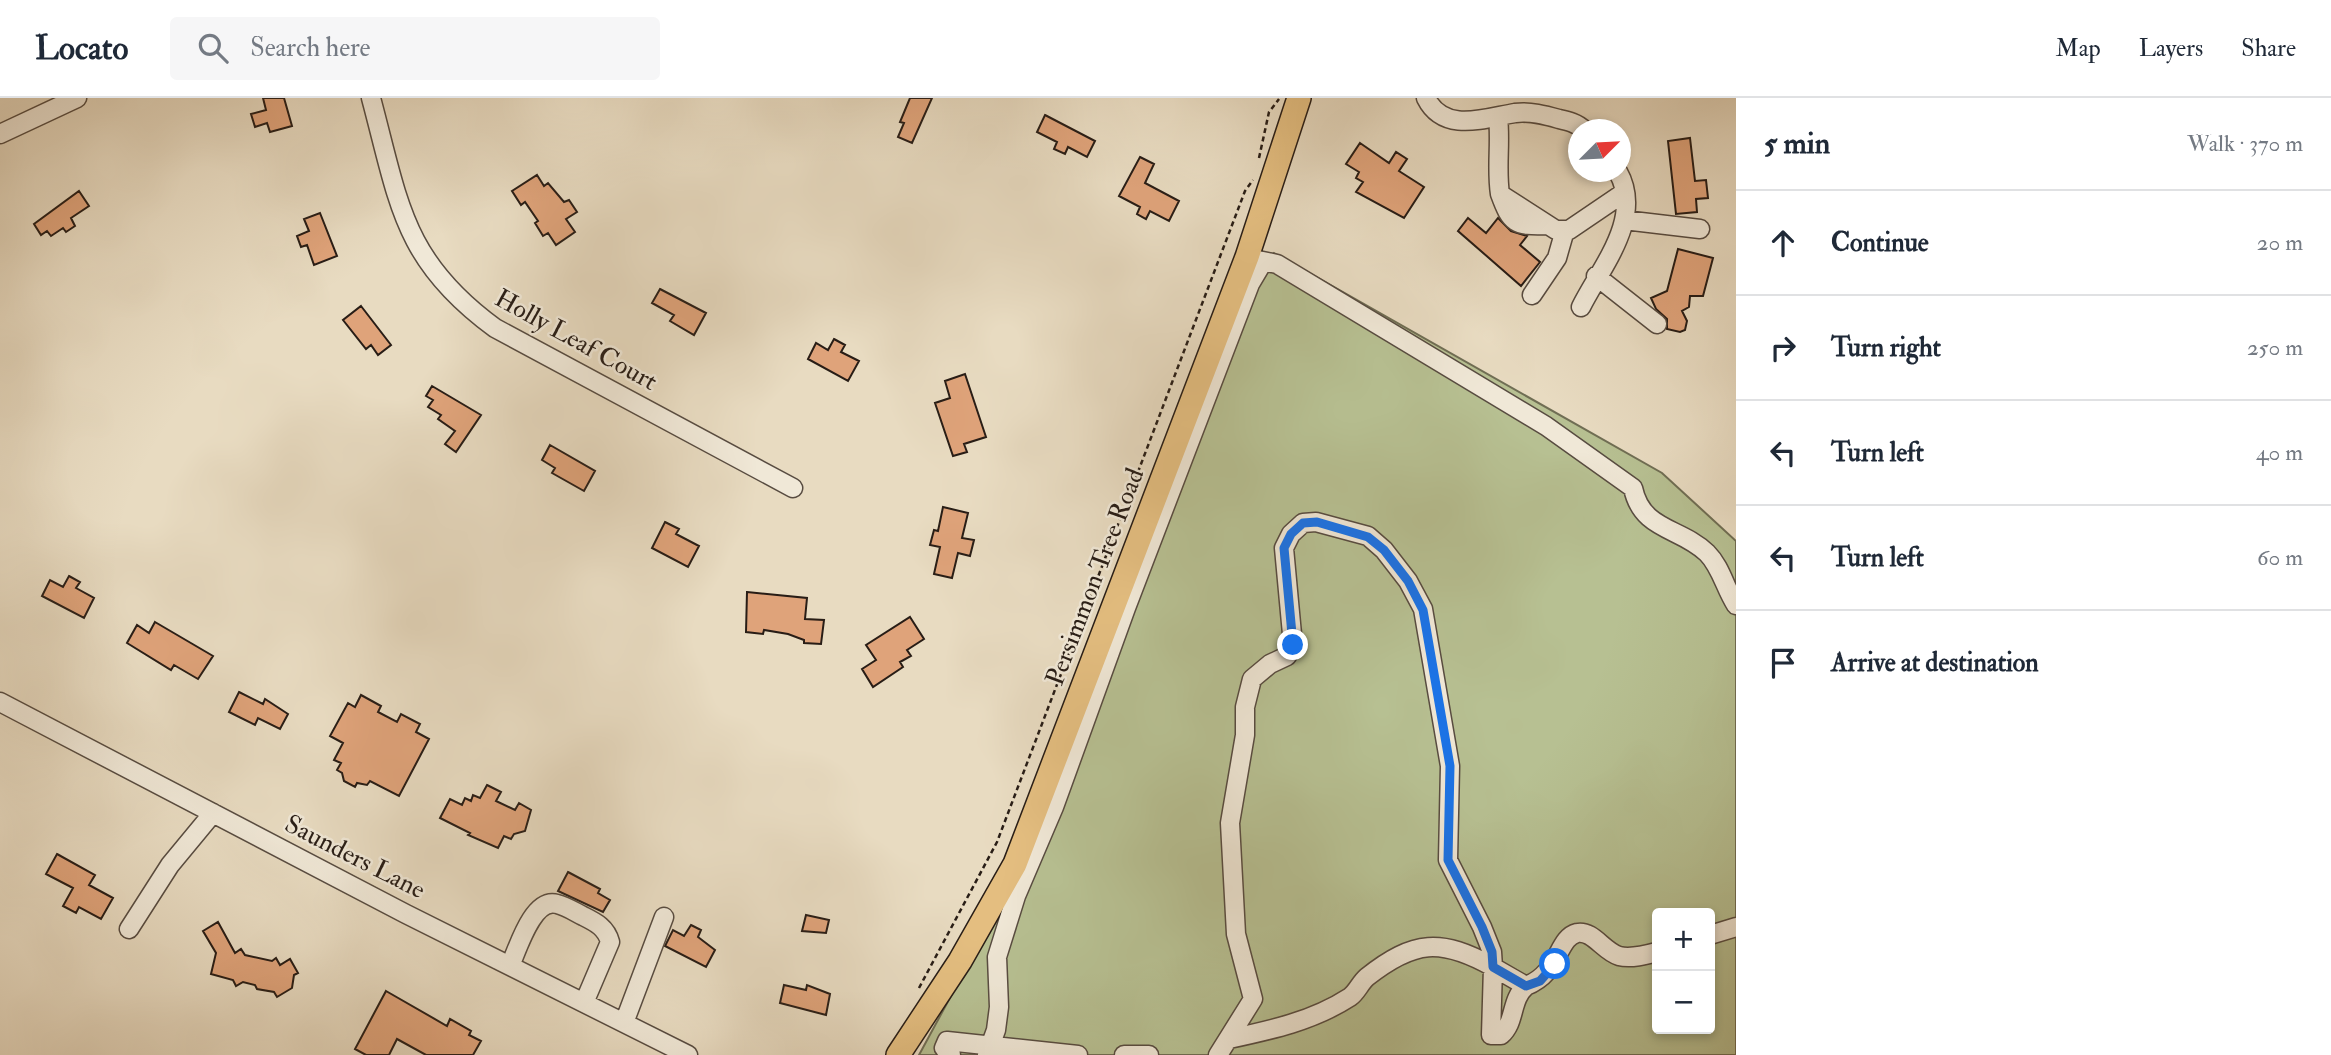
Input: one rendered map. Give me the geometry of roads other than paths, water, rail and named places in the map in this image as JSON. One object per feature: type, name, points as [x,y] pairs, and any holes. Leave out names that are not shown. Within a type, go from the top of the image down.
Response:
[{"type":"main road","name":"Persimmon Tree Road","points":[[898,1055],[960,961],[1015,864],[1255,260],[1290,100]]},
{"type":"street","points":[[0,134],[77,98]]},
{"type":"street","name":"Holly Leaf Court","points":[[372,98],[401,215],[429,267],[463,305],[495,328],[793,488]]},
{"type":"street","points":[[1426,98],[1430,105],[1450,120],[1481,121],[1498,117],[1520,105],[1568,122]]},
{"type":"street","points":[[1498,117],[1501,145],[1497,177],[1500,194],[1509,216],[1523,226],[1547,225],[1556,230],[1565,230],[1625,192]]},
{"type":"street","points":[[1581,307],[1596,276],[1614,249],[1624,220],[1625,192],[1622,182]]},
{"type":"street","points":[[1624,220],[1700,229]]},
{"type":"street","points":[[1532,295],[1558,258],[1565,230]]},
{"type":"street","points":[[989,1051],[999,1007],[997,957],[1016,896],[1054,807],[1126,608],[1250,284],[1255,260],[1278,264],[1451,367],[1594,458],[1633,488],[1636,504],[1646,516],[1706,552],[1736,605]]},
{"type":"street","points":[[1596,276],[1657,324]]},
{"type":"street","points":[[1217,1055],[1253,999],[1236,934],[1231,862],[1230,823],[1245,735],[1245,707],[1252,679],[1270,664],[1287,656],[1293,645],[1284,548],[1291,534],[1303,523],[1317,522],[1368,537],[1384,550],[1408,581],[1423,610],[1450,766],[1448,860],[1492,952],[1491,1035],[1501,1035],[1506,1031],[1514,1003],[1526,986],[1540,981],[1555,964],[1562,944],[1570,935],[1587,932],[1619,956],[1652,953]]},
{"type":"street","name":"Saunders Lane","points":[[0,702],[688,1055]]},
{"type":"street","points":[[129,929],[170,865],[213,813]]},
{"type":"street","points":[[510,965],[535,912],[544,905],[555,903],[596,923],[607,933],[610,942],[584,1003]]},
{"type":"street","points":[[624,1023],[664,917]]},
{"type":"street","points":[[1715,933],[1736,927]]},
{"type":"street","points":[[1229,1039],[1307,1020],[1353,996],[1364,980],[1397,955],[1423,945],[1447,946],[1526,986]]},
{"type":"street","points":[[951,1055],[944,1048],[947,1041],[989,1051],[1079,1055]]},
{"type":"street","points":[[1124,1055],[1149,1055]]}]
